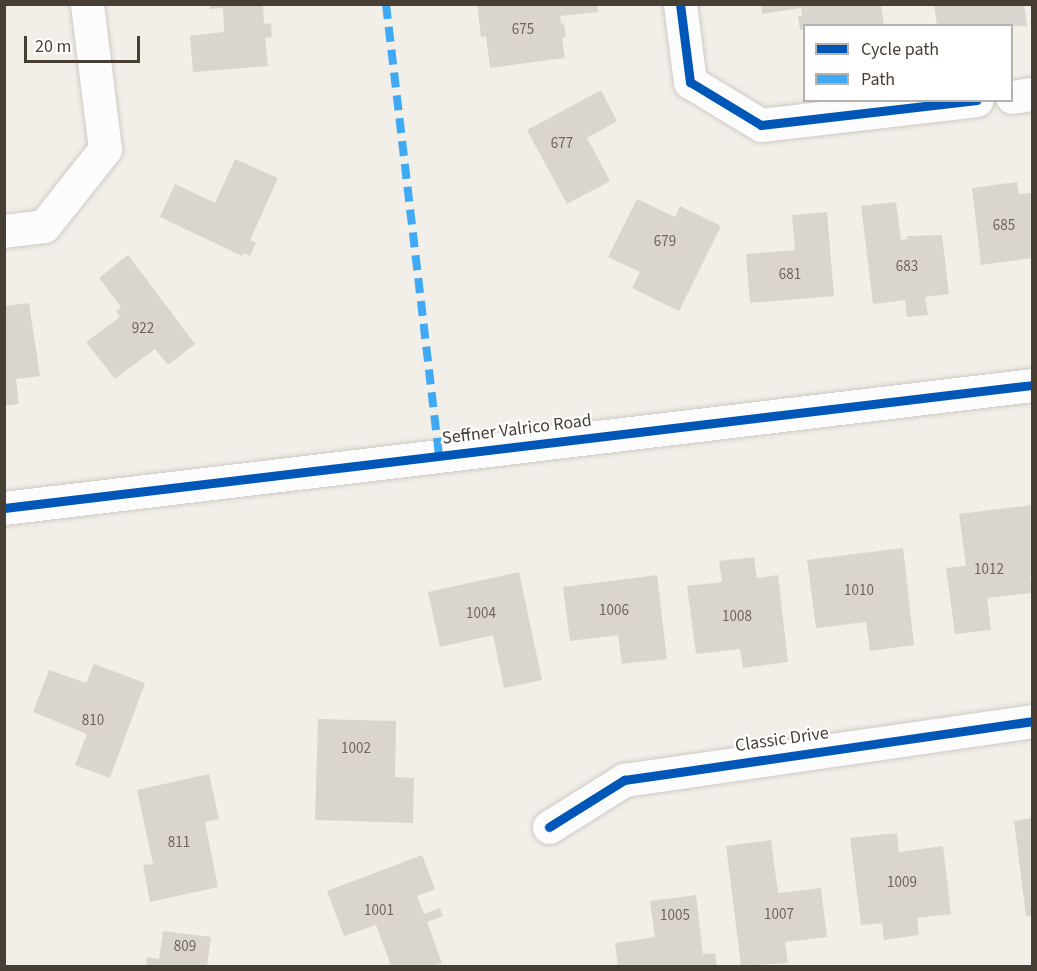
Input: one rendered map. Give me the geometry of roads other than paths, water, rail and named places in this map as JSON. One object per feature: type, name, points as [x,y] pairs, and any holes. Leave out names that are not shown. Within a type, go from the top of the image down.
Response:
[{"type":"street","points":[[4,231],[44,226],[105,149],[87,4]]},
{"type":"street","points":[[680,4],[690,82],[761,125],[960,102]]},
{"type":"street","points":[[1013,97],[1032,94]]},
{"type":"street","name":"Seffner Valrico Road","points":[[4,508],[1032,385]]},
{"type":"street","name":"Classic Drive","points":[[549,827],[624,780],[1032,721]]}]
